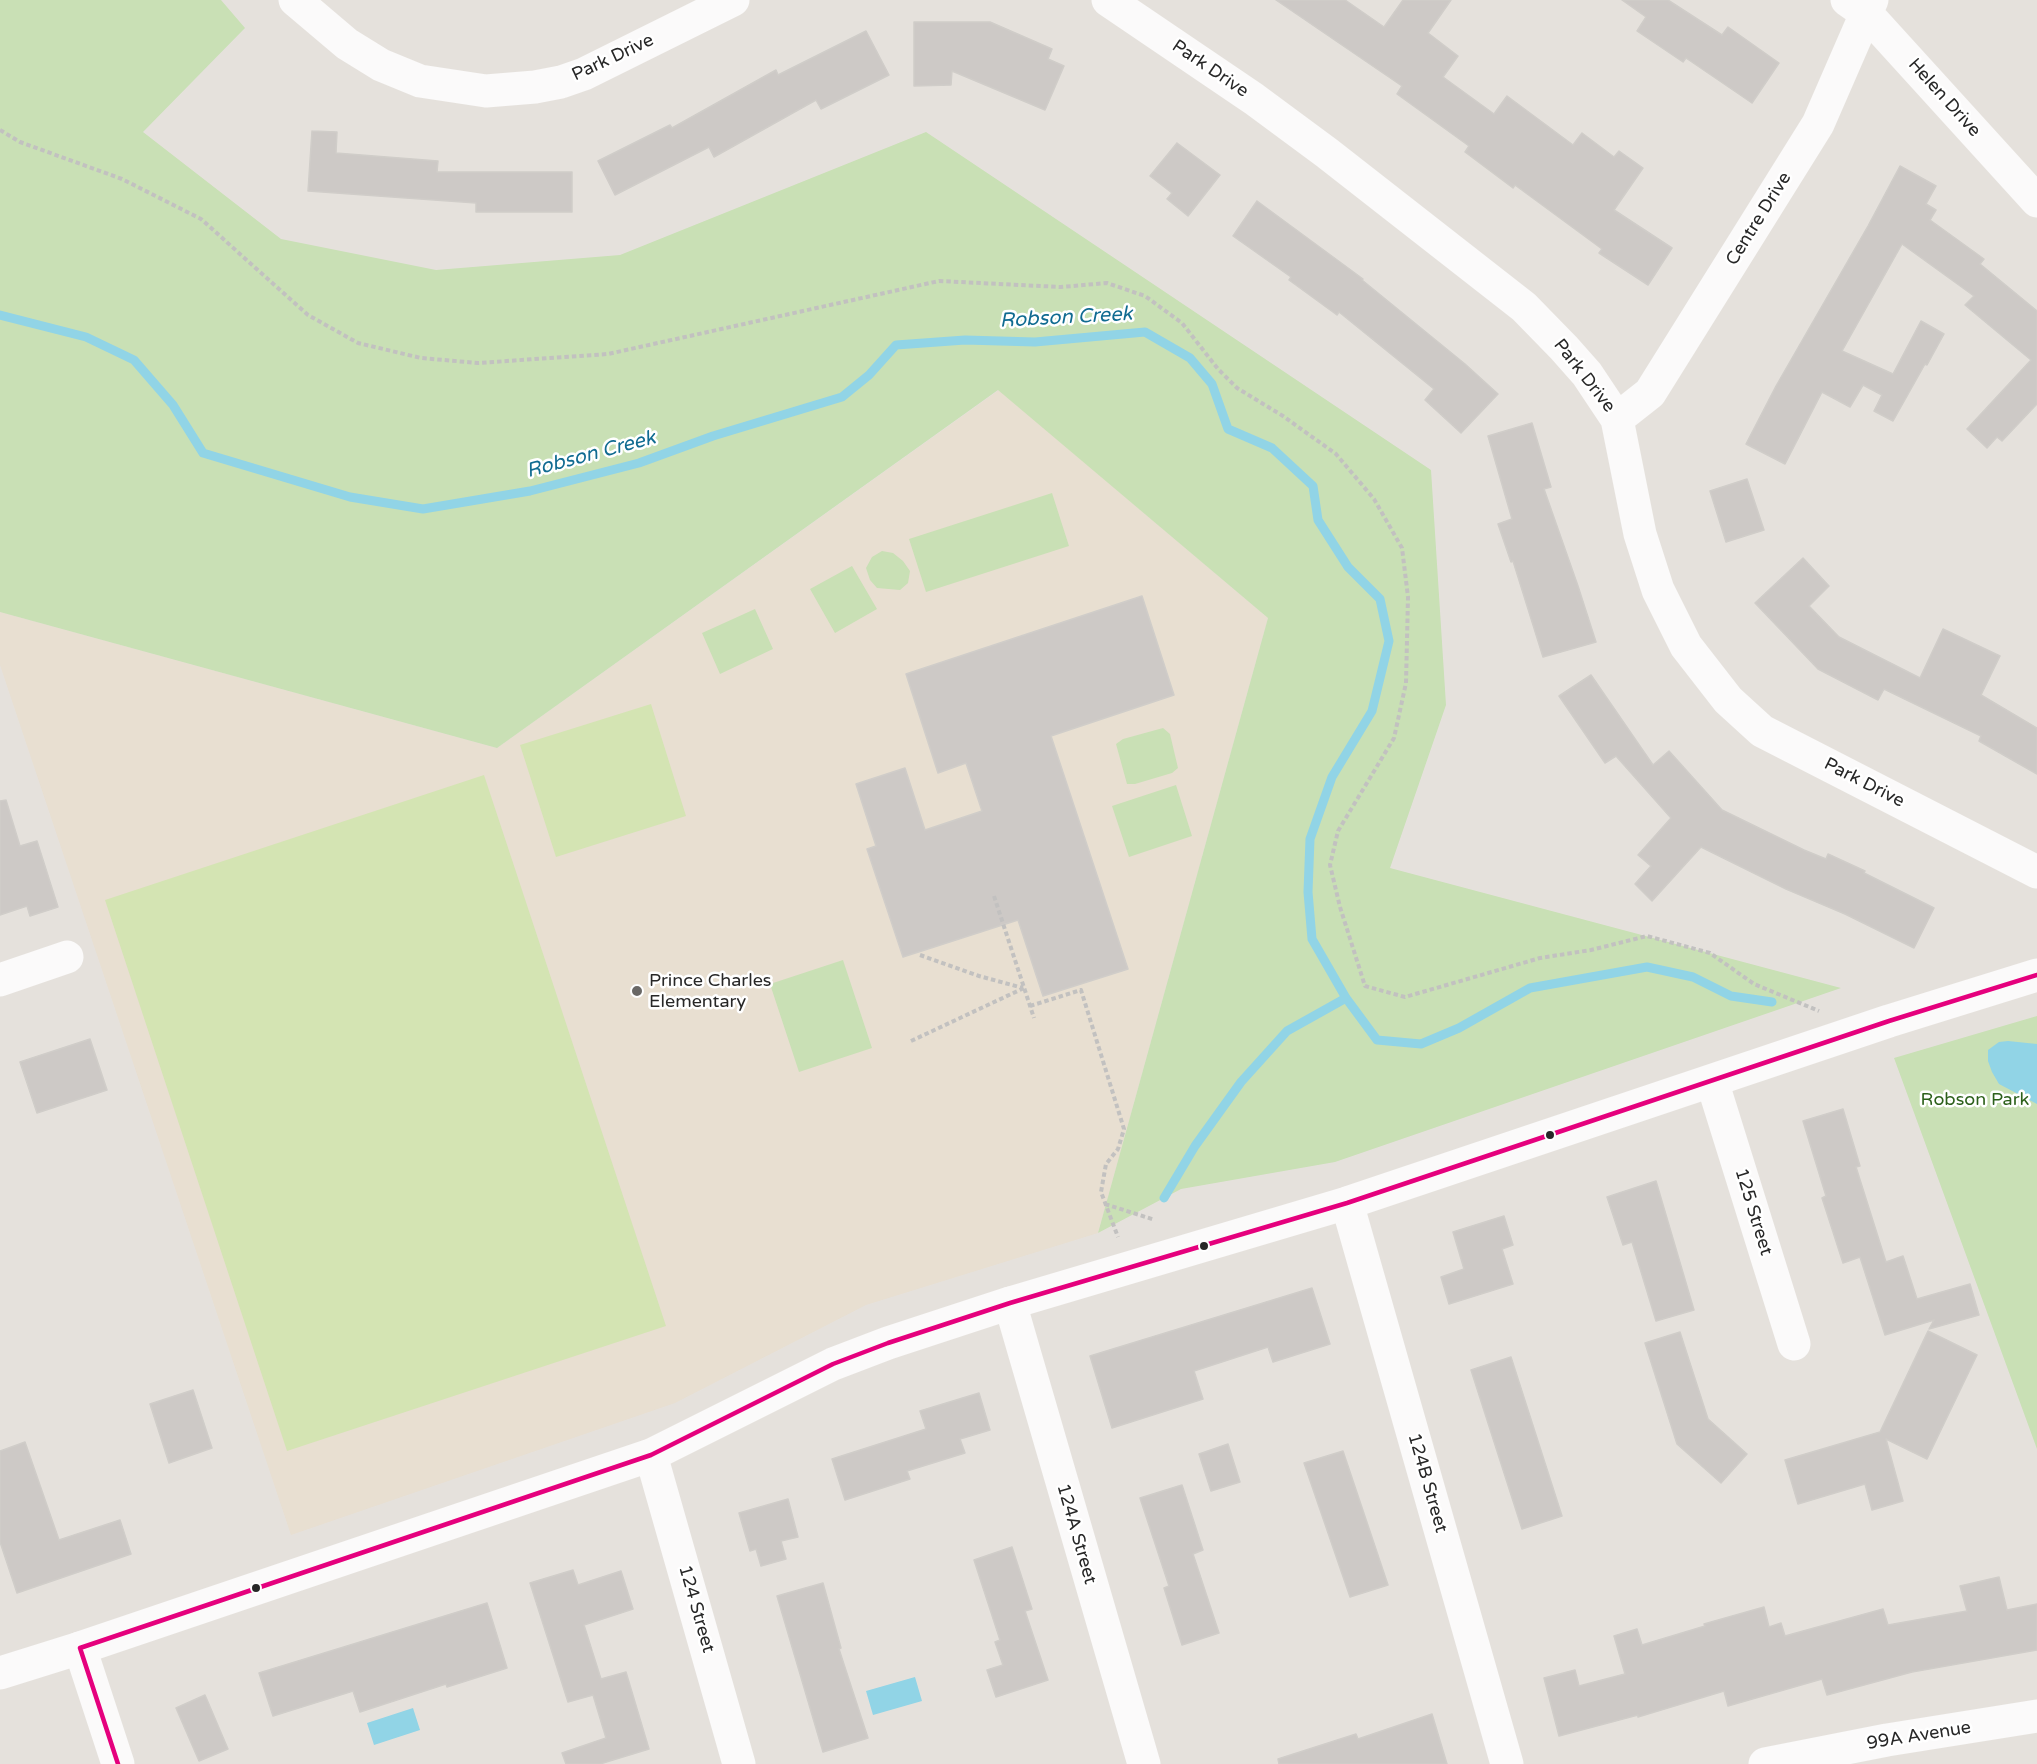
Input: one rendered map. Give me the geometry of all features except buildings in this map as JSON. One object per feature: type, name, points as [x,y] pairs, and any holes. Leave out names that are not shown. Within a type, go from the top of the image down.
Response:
[{"type":"street","name":"Park Drive","points":[[296,0],[347,44],[381,64],[420,81],[486,91],[536,87],[584,74],[733,0]]},
{"type":"street","name":"Park Drive","points":[[1108,0],[1263,105],[1471,264],[1524,307],[1587,374],[1617,419],[1640,534],[1658,590],[1686,646],[1728,700],[1762,730],[2037,872]]},
{"type":"street","name":"Centre Drive","points":[[1617,419],[1650,393],[1818,124],[1862,5]]},
{"type":"street","name":"Helen Drive","points":[[1862,5],[2037,201]]},
{"type":"street","points":[[0,980],[67,957]]},
{"type":"street","points":[[0,1673],[651,1455],[842,1360],[888,1342],[1010,1303],[1347,1203],[1889,1021],[2037,975]]},
{"type":"street","name":"125 Street","points":[[1712,1081],[1794,1344]]},
{"type":"street","name":"124B Street","points":[[1347,1203],[1507,1764]]},
{"type":"street","name":"124A Street","points":[[1010,1303],[1144,1764]]},
{"type":"street","name":"124 Street","points":[[651,1455],[739,1764]]},
{"type":"street","points":[[80,1648],[118,1764]]},
{"type":"street","name":"99A Avenue","points":[[1765,1764],[1887,1740],[2037,1716]]},
{"type":"path","points":[[0,130],[20,142],[122,179],[201,219],[308,315],[358,343],[421,358],[478,363],[608,354],[939,281],[1061,287],[1107,283],[1145,296],[1182,323],[1218,369],[1237,388],[1336,454],[1374,499],[1402,548],[1408,597],[1406,683],[1394,738],[1338,831],[1330,866],[1340,907],[1365,986],[1405,997],[1540,958],[1591,950],[1647,936],[1710,953],[1754,984],[1821,1011]]},
{"type":"path","points":[[994,897],[1034,1018]]},
{"type":"path","points":[[920,956],[1024,988]]},
{"type":"path","points":[[911,1041],[1024,988]]},
{"type":"path","points":[[1030,1006],[1081,990],[1124,1129],[1118,1149],[1106,1164],[1101,1192],[1118,1237]]},
{"type":"path","points":[[1105,1204],[1155,1220]]},
{"type":"shaded area","name":"Prince Charles Elementary","points":[[999,390],[1268,618],[1098,1233],[866,1305],[675,1403],[291,1535],[0,665],[0,612],[497,748]]},
{"type":"green space","points":[[0,0],[221,0],[245,28],[143,132],[281,239],[436,270],[620,255],[926,132],[1431,470],[1446,705],[1390,868],[1841,988],[1335,1162],[1181,1189],[1098,1233],[1268,618],[998,390],[497,748],[0,612]]},
{"type":"green space","points":[[1052,493],[1069,546],[926,592],[909,539]]},
{"type":"green space","points":[[882,551],[893,553],[910,571],[908,583],[900,590],[877,588],[870,580],[866,568],[872,557]]},
{"type":"green space","points":[[852,566],[877,609],[835,633],[810,589]]},
{"type":"green space","points":[[755,609],[773,649],[720,674],[702,633]]},
{"type":"green space","points":[[651,704],[686,816],[556,857],[520,745]]},
{"type":"green space","points":[[1163,728],[1170,734],[1178,768],[1172,773],[1135,784],[1127,784],[1116,744],[1123,739]]},
{"type":"green space","points":[[484,775],[666,1326],[287,1451],[105,900]]},
{"type":"green space","points":[[1176,785],[1192,836],[1129,857],[1112,806]]},
{"type":"green space","points":[[843,960],[872,1048],[799,1072],[770,984]]},
{"type":"green space","name":"Robson Park","points":[[2037,1016],[2037,1449],[1894,1058]]},
{"type":"water","points":[[1999,1042],[2037,1044],[2037,1104],[1999,1084],[1992,1072],[1988,1061],[1988,1050]]},
{"type":"water","points":[[915,1677],[922,1701],[873,1715],[866,1691]]},
{"type":"water","points":[[413,1708],[420,1730],[374,1745],[367,1723]]},
{"type":"waterway","name":"Robson Creek","points":[[0,315],[86,337],[134,360],[173,405],[203,453],[350,497],[423,509],[530,491],[639,463],[713,436],[842,397],[869,375],[896,345],[965,340],[1035,342],[1145,332],[1190,358],[1212,384],[1228,429],[1272,448],[1313,486],[1318,520],[1348,567],[1380,599],[1389,641],[1372,711],[1332,777],[1310,839],[1308,892],[1312,939],[1346,998],[1377,1040],[1421,1044],[1459,1028],[1530,988],[1647,967],[1693,977],[1731,996],[1772,1002]]},
{"type":"waterway","points":[[1164,1198],[1195,1146],[1241,1082],[1287,1031],[1346,998]]},
{"type":"transit line","points":[[80,1648],[651,1455],[833,1364],[888,1343],[1010,1303],[1347,1203],[1889,1021],[2037,975]]},
{"type":"transit line","points":[[80,1648],[118,1764]]},
{"type":"place","name":"Prince Charles Elementary","points":[[637,991]]}]
